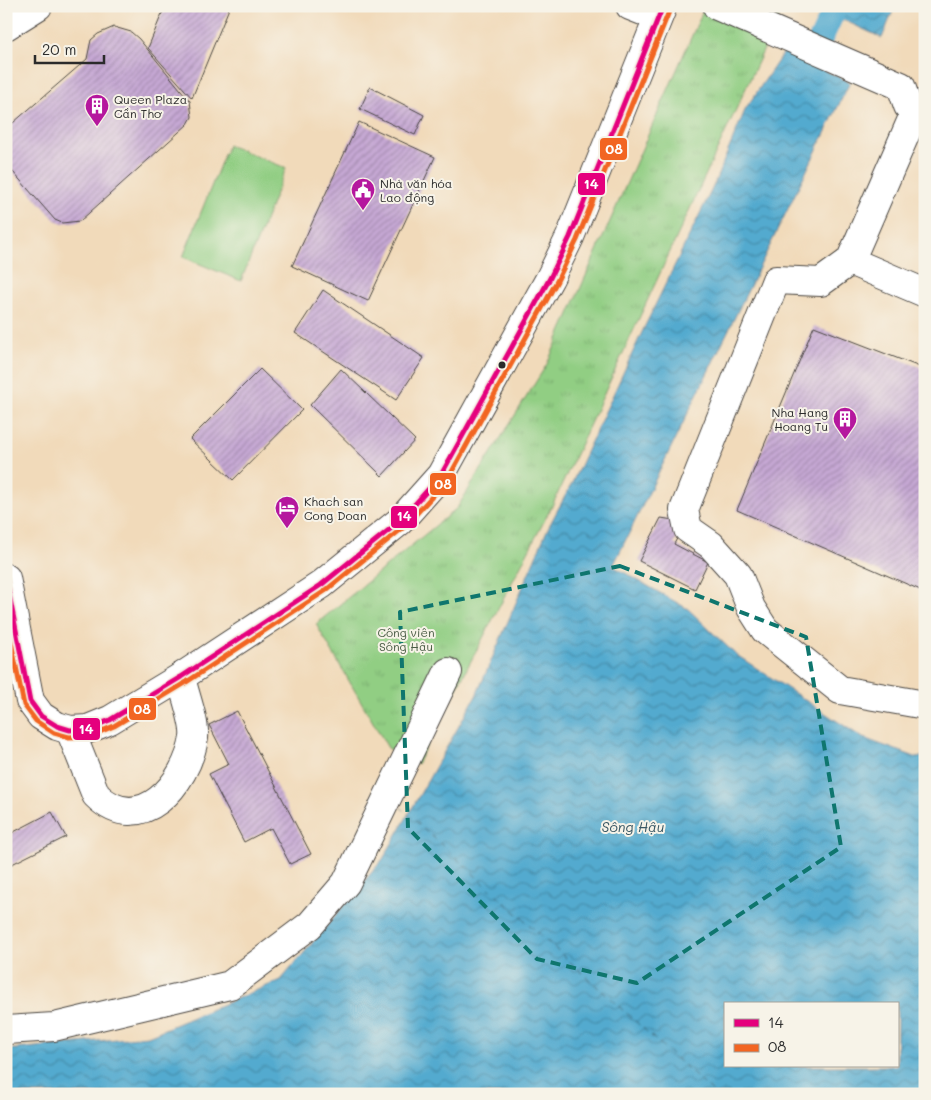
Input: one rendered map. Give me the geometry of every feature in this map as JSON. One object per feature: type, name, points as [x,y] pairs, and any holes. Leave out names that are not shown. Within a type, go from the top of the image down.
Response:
[{"type":"street","points":[[6,26],[38,6]]},
{"type":"street","points":[[6,578],[30,701],[41,716],[56,726],[70,730],[88,729],[110,720],[181,677],[320,585],[400,521],[442,475],[550,278],[570,237],[660,12],[630,6]]},
{"type":"street","points":[[717,6],[901,86],[908,106],[920,112],[850,261],[821,282],[776,280],[684,510],[688,529],[711,545],[738,575],[751,608],[765,630],[840,690],[925,705]]},
{"type":"street","points":[[850,261],[925,293]]},
{"type":"street","points":[[6,1030],[54,1027],[230,985],[310,925],[346,883],[448,672]]},
{"type":"street","points":[[70,730],[96,795],[100,800],[114,808],[130,812],[158,802],[177,780],[190,755],[194,735],[181,677]]},
{"type":"highlighted area","points":[[620,566],[806,637],[841,847],[637,983],[537,959],[408,828],[400,612]]},
{"type":"green space","name":"Công viên Sông Hậu","points":[[705,6],[784,6],[552,506],[417,764],[388,748],[316,624],[457,508],[547,364]]},
{"type":"green space","points":[[228,145],[286,168],[241,281],[183,257]]},
{"type":"water","points":[[814,6],[895,6],[882,38]]},
{"type":"water","name":"Sông Hậu","points":[[784,52],[850,82],[613,566],[688,609],[735,654],[863,738],[918,758],[925,755],[925,1094],[6,1094],[6,1050],[148,1036],[281,980],[383,859],[476,696],[548,528],[571,485],[644,328],[712,189],[746,108]]},
{"type":"building","points":[[165,6],[230,6],[192,98],[148,48]]},
{"type":"building","name":"Queen Plaza Cần Thơ","points":[[114,27],[131,32],[139,39],[190,101],[192,117],[188,124],[80,221],[62,223],[55,220],[6,164],[6,129],[87,59],[91,40],[98,34]]},
{"type":"building","points":[[370,87],[424,115],[415,135],[360,109]]},
{"type":"building","name":"Nhà văn hóa Lao động","points":[[359,122],[435,157],[368,301],[292,266]]},
{"type":"building","points":[[323,290],[424,358],[396,400],[295,333]]},
{"type":"building","name":"Nha Hang Hoang Tu","points":[[814,326],[925,369],[925,592],[737,510]]},
{"type":"building","points":[[260,369],[302,410],[233,480],[190,439]]},
{"type":"building","points":[[341,369],[415,440],[382,476],[310,405]]},
{"type":"building","points":[[661,518],[686,522],[674,544],[708,562],[695,589],[639,561]]},
{"type":"building","points":[[237,711],[311,854],[290,864],[271,828],[244,842],[209,774],[229,764],[209,725]]},
{"type":"building","points":[[52,812],[66,837],[10,865],[6,858],[6,836]]},
{"type":"waterway","points":[[808,67],[836,6]]},
{"type":"ferry route","points":[[399,806],[715,1094]]},
{"type":"transit line","name":"14","points":[[6,579],[30,701],[41,716],[57,726],[70,730],[88,729],[110,720],[181,677],[321,585],[400,521],[441,475],[550,278],[570,237],[663,6]]},
{"type":"transit line","name":"08","points":[[6,618],[24,705],[36,721],[54,733],[69,737],[90,736],[114,726],[185,683],[325,591],[405,526],[448,479],[557,281],[577,240],[670,9]]},
{"type":"place","name":"Queen Plaza Cần Thơ","points":[[97,127]]},
{"type":"place","name":"Nhà văn hóa Lao động","points":[[363,211]]},
{"type":"place","name":"Nha Hang Hoang Tu","points":[[845,440]]},
{"type":"place","name":"Khach san Cong Doan","points":[[287,529]]}]
